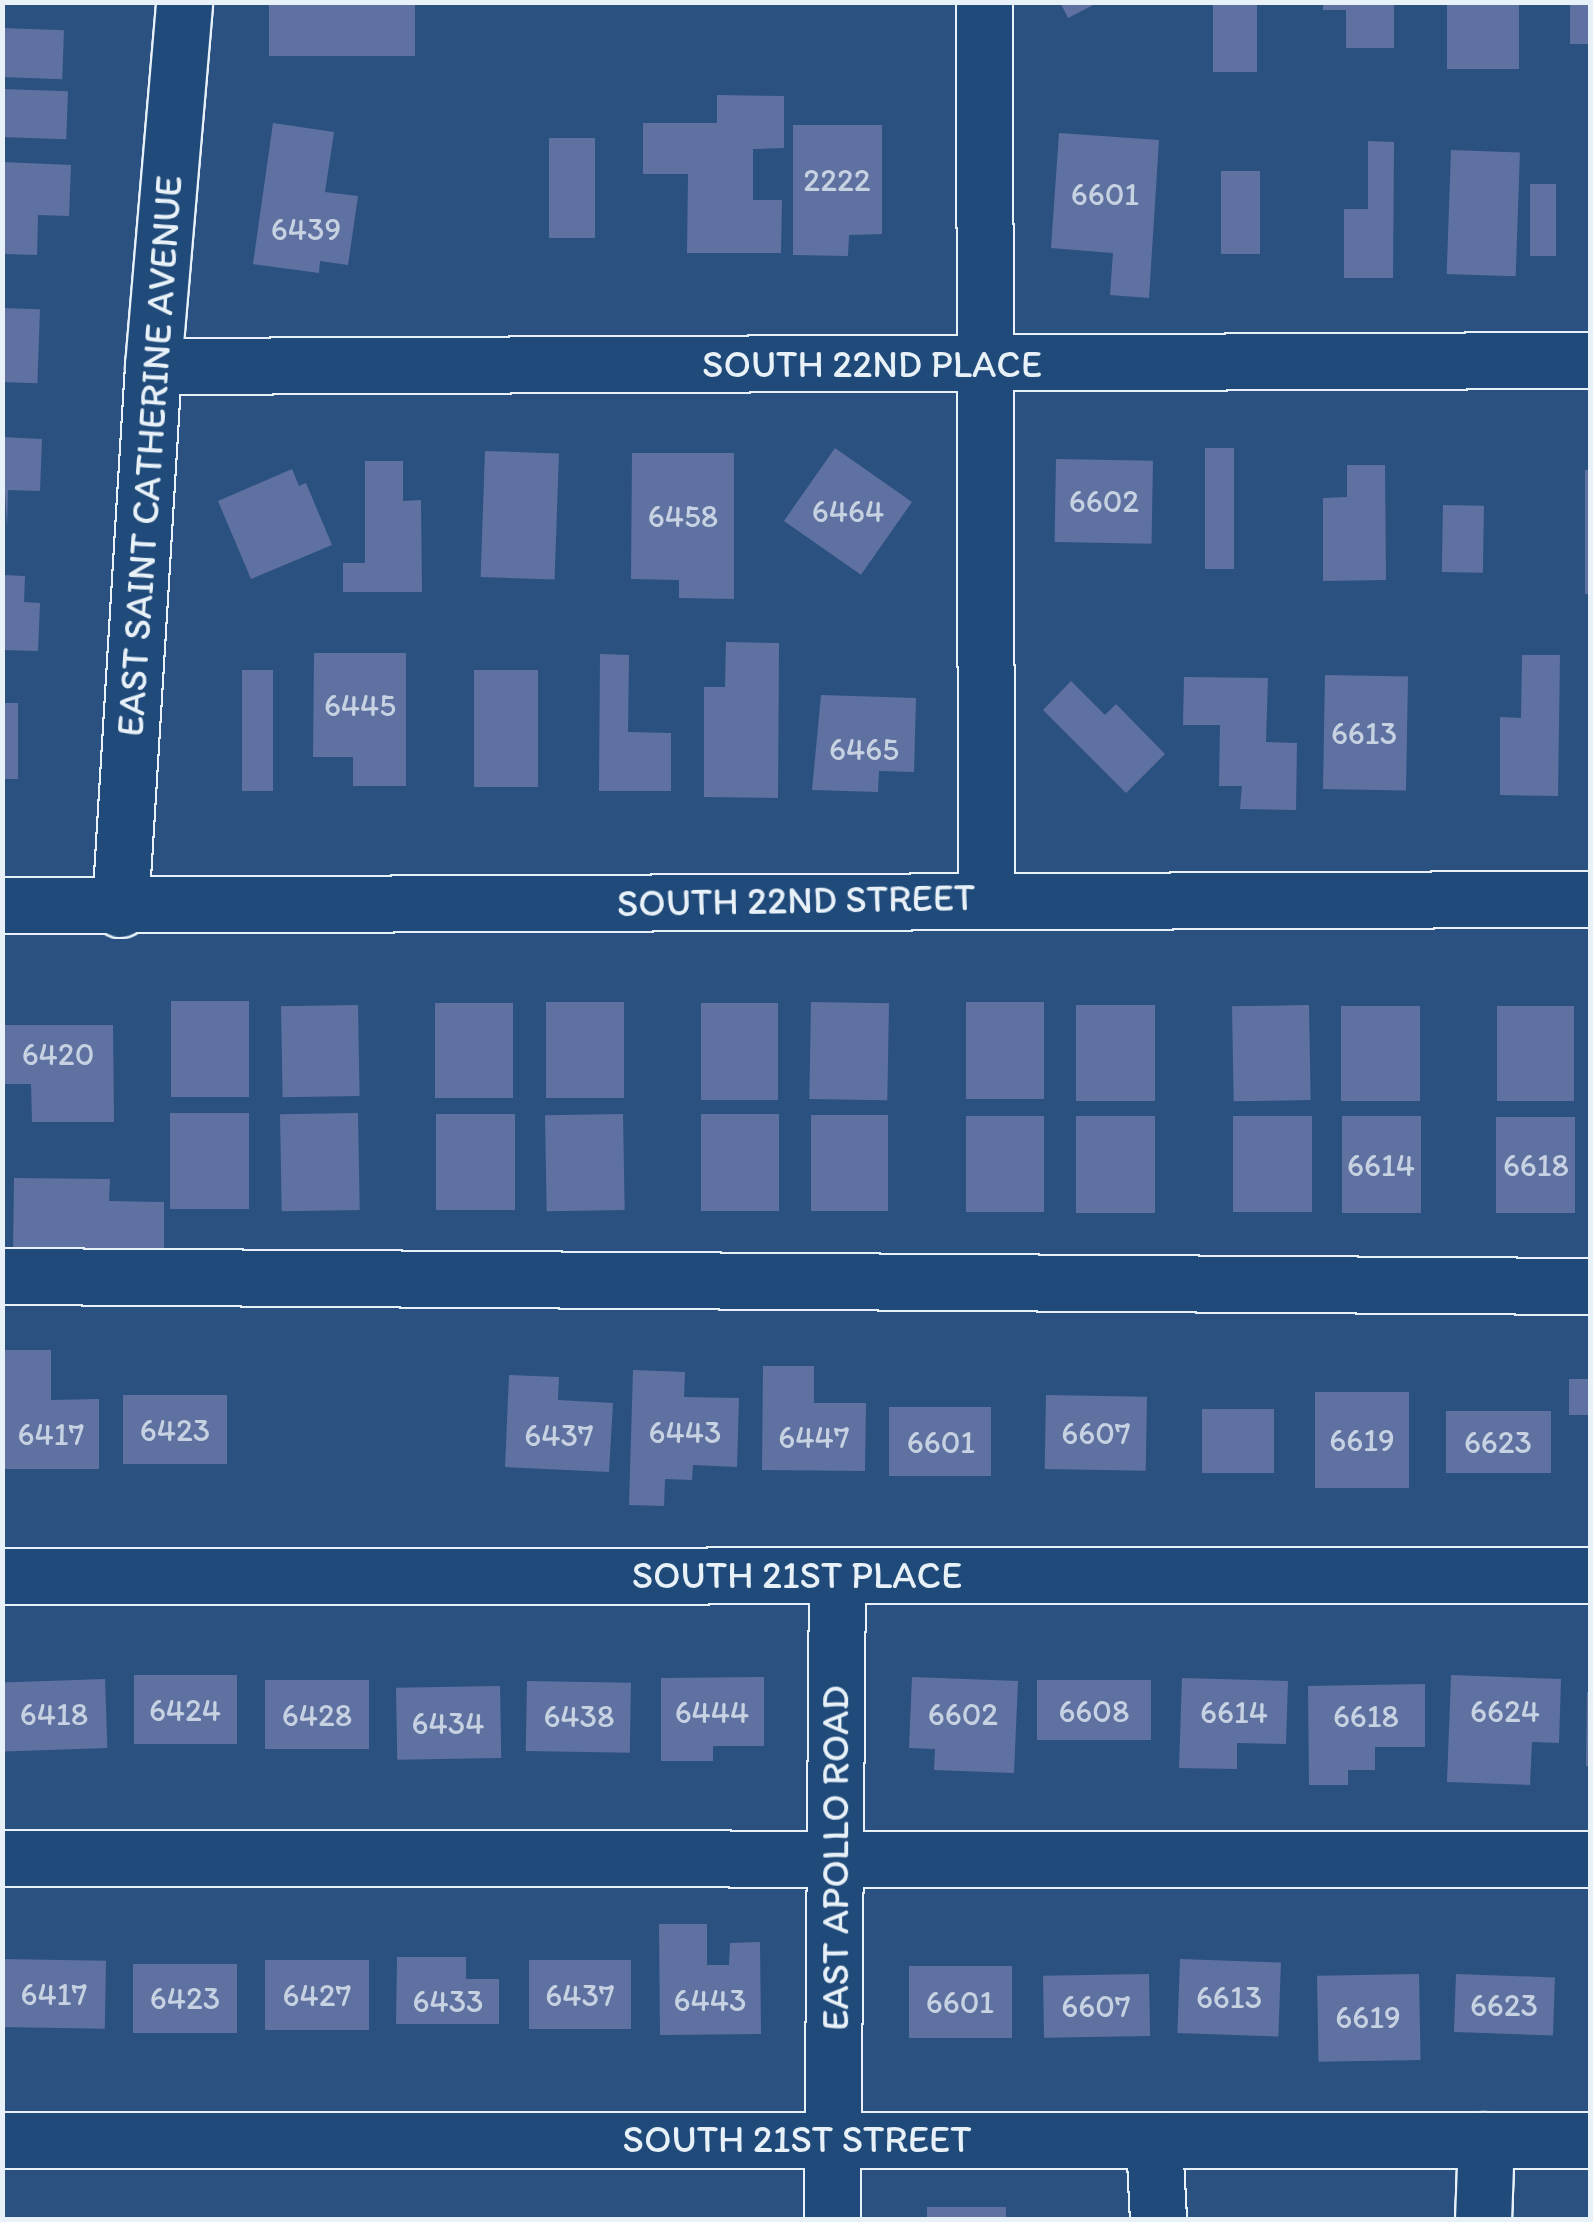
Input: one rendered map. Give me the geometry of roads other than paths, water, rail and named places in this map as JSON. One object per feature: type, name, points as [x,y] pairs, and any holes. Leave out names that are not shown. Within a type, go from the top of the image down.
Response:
[{"type":"street","name":"EAST SAINT CATHERINE AVENUE","points":[[120,909],[153,366],[184,2]]},
{"type":"street","points":[[984,2],[988,366],[986,899]]},
{"type":"street","name":"SOUTH 22ND PLACE","points":[[153,366],[988,366],[1590,360]]},
{"type":"street","name":"SOUTH 22ND STREET","points":[[2,905],[120,909],[986,899],[1590,899]]},
{"type":"street","points":[[2,1276],[1590,1286]]},
{"type":"street","name":"SOUTH 21ST PLACE","points":[[2,1576],[1590,1575]]},
{"type":"street","name":"EAST APOLLO ROAD","points":[[832,2220],[836,2140],[837,1576]]},
{"type":"street","points":[[2,1858],[836,1854],[1590,1858]]},
{"type":"street","name":"SOUTH 21ST STREET","points":[[2,2140],[1590,2140]]},
{"type":"street","points":[[1154,2140],[1158,2220]]},
{"type":"street","points":[[1484,2220],[1486,2140]]}]
